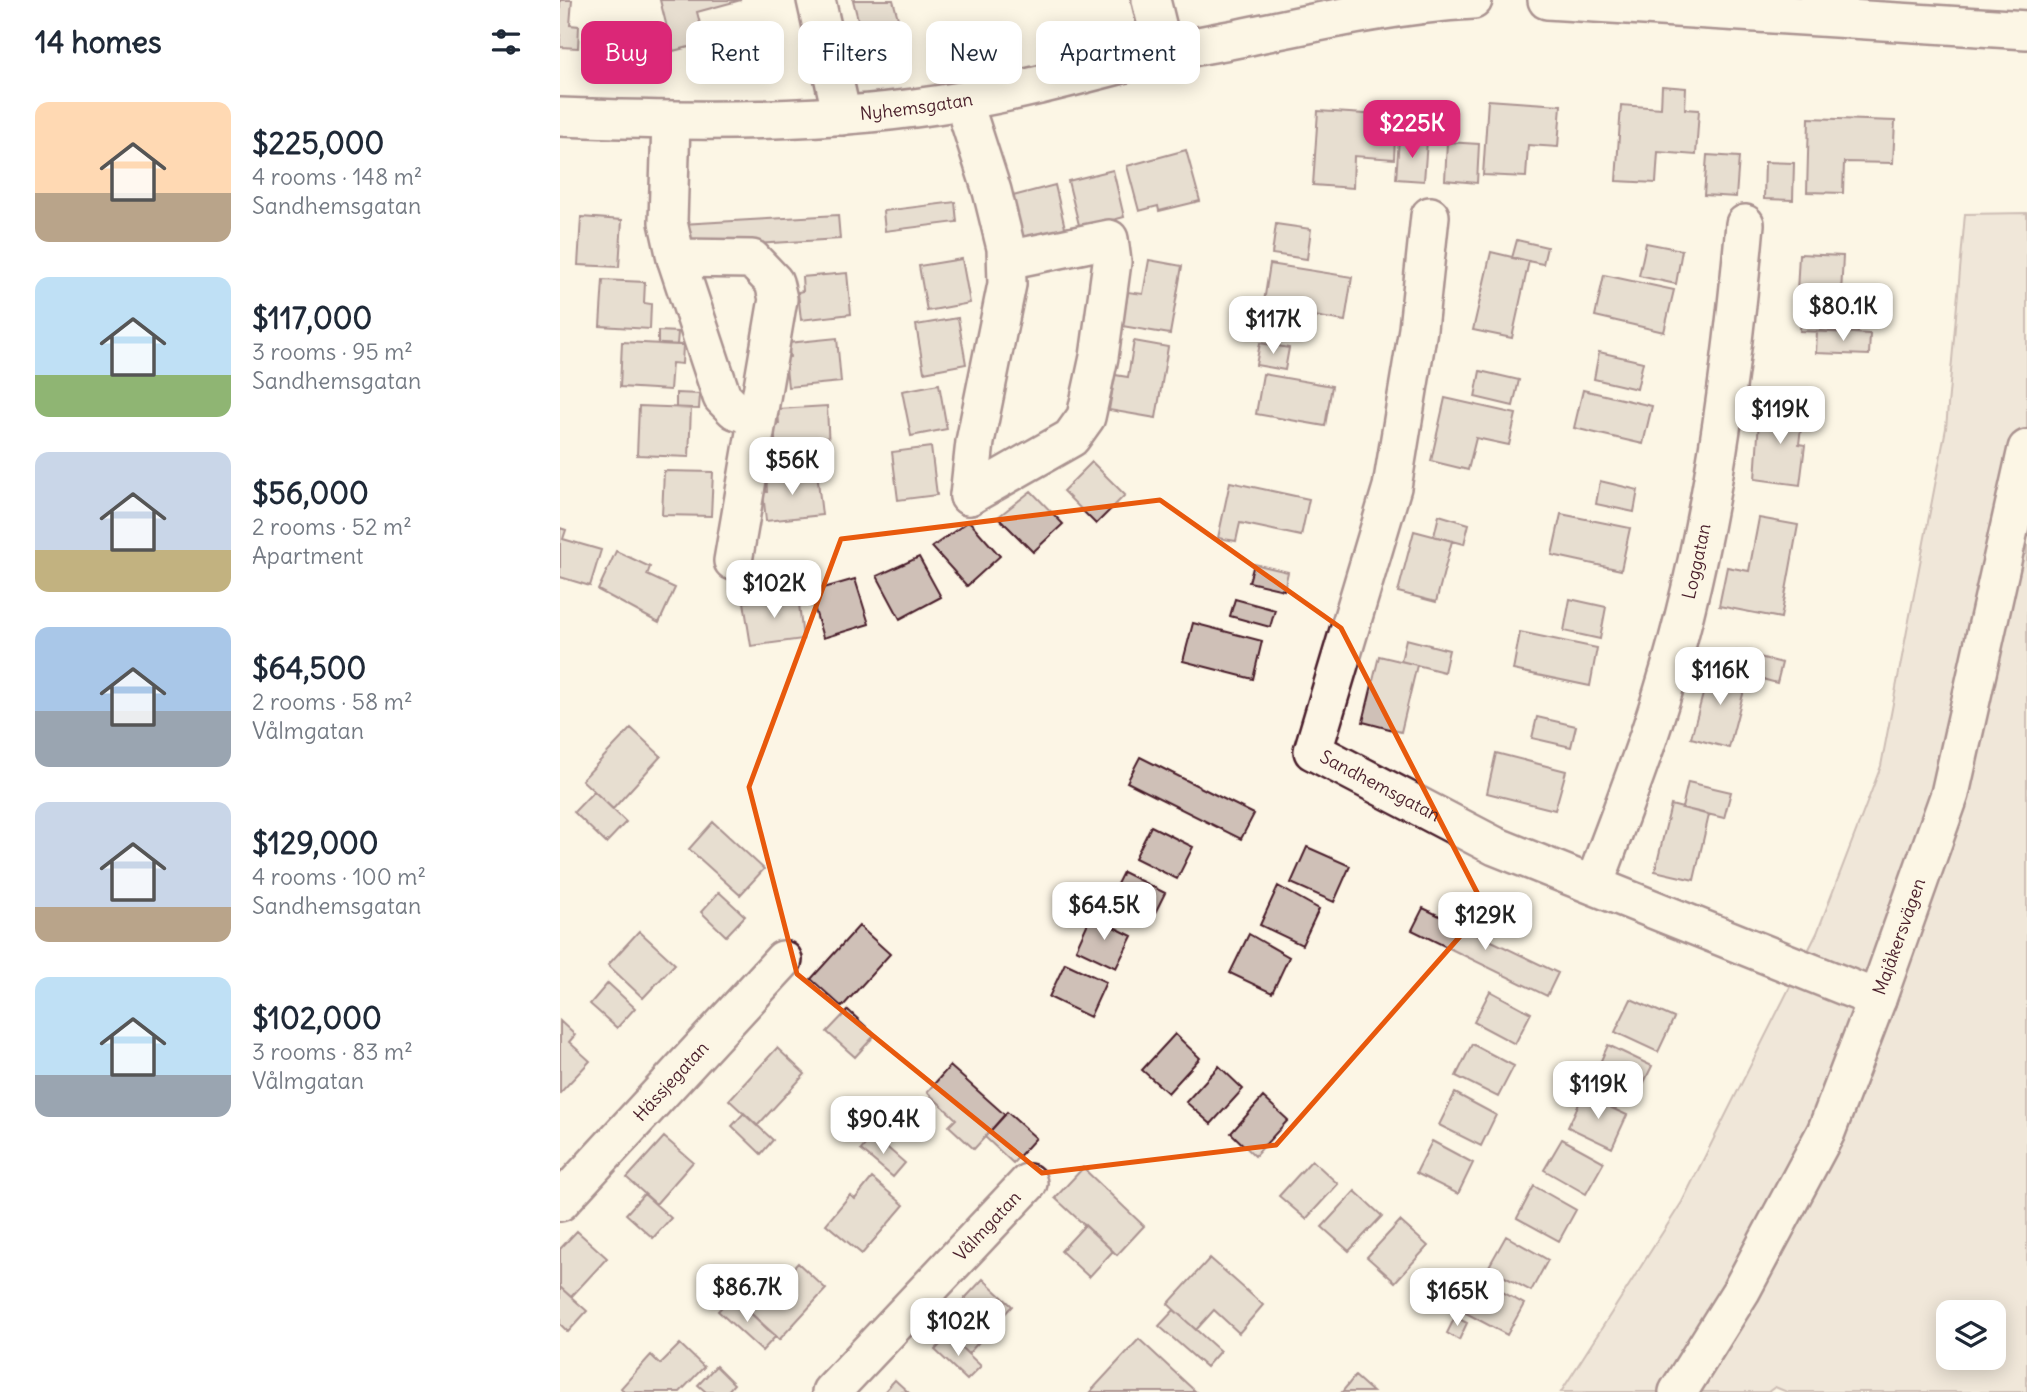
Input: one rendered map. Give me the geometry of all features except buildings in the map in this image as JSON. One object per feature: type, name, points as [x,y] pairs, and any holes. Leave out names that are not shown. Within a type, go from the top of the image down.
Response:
[{"type":"street","points":[[816,0],[842,116]]},
{"type":"street","points":[[1151,0],[1156,21]]},
{"type":"street","name":"Nyhemsgatan","points":[[1200,46],[1368,12],[1424,3],[1473,0]]},
{"type":"street","points":[[1547,0],[1747,7],[2027,30]]},
{"type":"street","name":"Nyhemsgatan","points":[[560,117],[711,123],[842,116],[963,101],[1036,84]]},
{"type":"street","points":[[963,101],[992,191],[1007,260],[1007,284],[975,442],[969,496],[1071,438],[1086,416],[1099,358],[1112,262],[1109,239],[1007,260]]},
{"type":"street","points":[[671,121],[668,222],[676,258],[722,397],[735,410],[756,417]]},
{"type":"street","name":"Sandhemsgatan","points":[[1430,216],[1418,329],[1392,487],[1312,751],[1495,846],[1877,999]]},
{"type":"street","name":"Loggatan","points":[[1594,885],[1654,720],[1701,542],[1728,387],[1745,224]]},
{"type":"street","points":[[676,258],[752,259],[774,282],[778,299],[733,561]]},
{"type":"street","name":"Majåkersvägen","points":[[1678,1392],[1741,1291],[1826,1132],[1877,999],[1950,794],[2027,449]]},
{"type":"street","name":"Hässjegatan","points":[[560,1202],[783,960]]},
{"type":"street","name":"Vålmgatan","points":[[831,1392],[1028,1183]]},
{"type":"highlighted area","points":[[1160,500],[1341,628],[1485,908],[1276,1145],[1042,1173],[797,974],[749,787],[841,539]]},
{"type":"shaded area","points":[[2027,213],[2027,1392],[1787,1392],[1775,1387],[1768,1392],[1561,1392],[1682,1202],[1817,933],[1881,766],[1946,428],[1965,214]]}]
